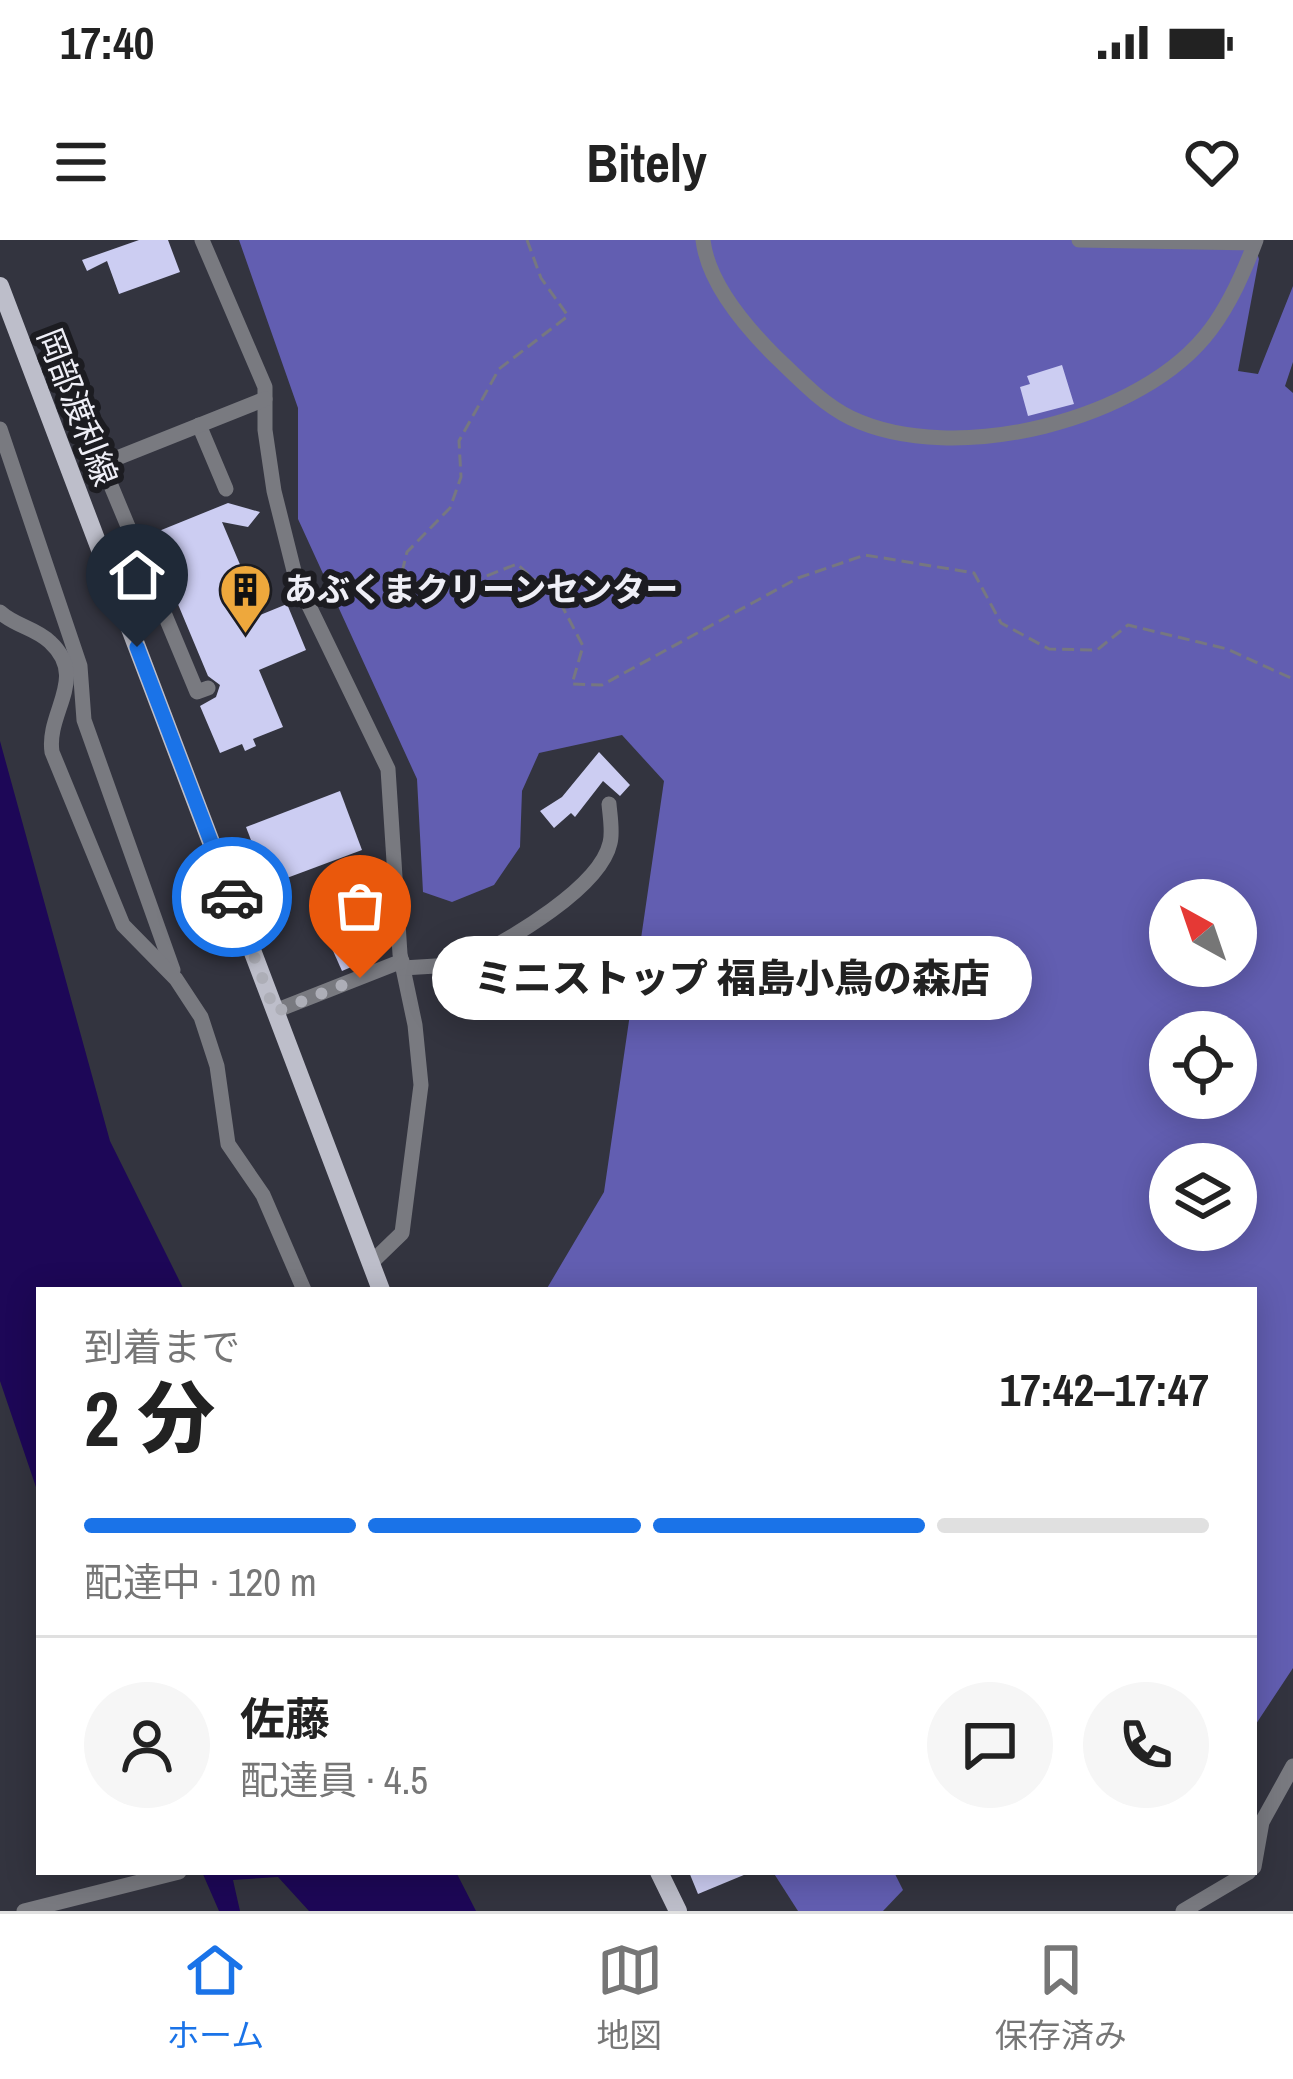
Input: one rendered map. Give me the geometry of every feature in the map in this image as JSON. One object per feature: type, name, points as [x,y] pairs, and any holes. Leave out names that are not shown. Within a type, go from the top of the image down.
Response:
[{"type":"main road","name":"岡部渡利線","points":[[0,286],[381,1287]]},
{"type":"main road","points":[[660,1875],[678,1911]]},
{"type":"street","points":[[202,240],[260,372],[274,491],[296,579],[388,769],[403,965],[422,1085],[402,1233],[371,1263]]},
{"type":"street","points":[[703,240],[726,296],[748,330],[820,399],[888,431],[973,436],[1025,431],[1081,417],[1176,365],[1209,332],[1239,284],[1255,242],[1079,240]]},
{"type":"street","points":[[208,688],[197,692],[102,464],[266,399]]},
{"type":"street","points":[[200,425],[226,489]]},
{"type":"street","points":[[0,429],[80,666],[84,720],[176,979],[208,1035],[228,1144],[263,1195],[301,1287]]},
{"type":"street","points":[[0,612],[45,637],[59,651],[69,685],[52,728],[52,752],[123,926],[176,979]]},
{"type":"street","points":[[275,1012],[403,965],[452,965],[471,959],[579,887],[600,865],[611,842],[609,804]]},
{"type":"street","points":[[1257,1846],[1262,1822],[1293,1766]]},
{"type":"street","points":[[24,1911],[166,1875]]},
{"type":"street","points":[[1183,1911],[1244,1875]]},
{"type":"path","points":[[527,240],[541,278],[568,316],[499,369],[459,441],[461,477],[450,508],[407,552],[402,572],[435,596],[517,564],[561,604],[584,646],[572,684],[602,685],[798,578],[865,555],[974,573],[1000,623],[1049,649],[1097,650],[1128,625],[1227,649],[1293,680]]},
{"type":"shaded area","points":[[239,240],[1253,240],[1259,259],[1238,371],[1258,374],[1293,286],[1293,362],[1285,386],[1293,393],[1293,1668],[1257,1722],[1257,1287],[548,1287],[604,1192],[664,781],[622,735],[539,753],[522,791],[520,847],[494,885],[452,902],[423,892],[417,779],[298,519],[298,408]]},
{"type":"shaded area","points":[[0,741],[110,1141],[183,1287],[36,1287],[36,1487],[0,1381]]},
{"type":"shaded area","points":[[203,1875],[458,1875],[476,1911],[309,1911],[278,1877],[233,1880],[240,1911],[219,1911]]},
{"type":"shaded area","points":[[775,1875],[896,1875],[903,1890],[883,1911],[798,1911]]},
{"type":"building","points":[[139,240],[168,240],[180,272],[119,294],[107,261],[87,271],[82,260]]},
{"type":"building","points":[[1062,365],[1074,404],[1028,416],[1020,387],[1030,384],[1027,376]]},
{"type":"building","name":"あぶくまクリーンセンター","points":[[228,503],[260,512],[248,527],[222,522],[244,574],[231,580],[248,620],[287,604],[306,650],[259,670],[283,727],[253,739],[256,746],[245,751],[242,744],[220,753],[200,706],[216,697],[220,685],[208,676],[149,535]]},
{"type":"building","points":[[599,752],[630,785],[620,796],[603,781],[575,817],[571,813],[554,828],[540,811],[562,797]]},
{"type":"building","points":[[340,791],[362,850],[268,885],[246,827]]},
{"type":"building","points":[[348,926],[363,962],[342,971],[326,935]]},
{"type":"building","points":[[690,1875],[744,1875],[698,1894]]},
{"type":"way so far","points":[[232,897],[275,1012],[360,978]]},
{"type":"place","name":"あぶくまクリーンセンター","points":[[245,635]]},
{"type":"place","name":"ミニストップ 福島小鳥の森店","points":[[360,978]]},
{"type":"route","points":[[137,647],[232,897]]}]
